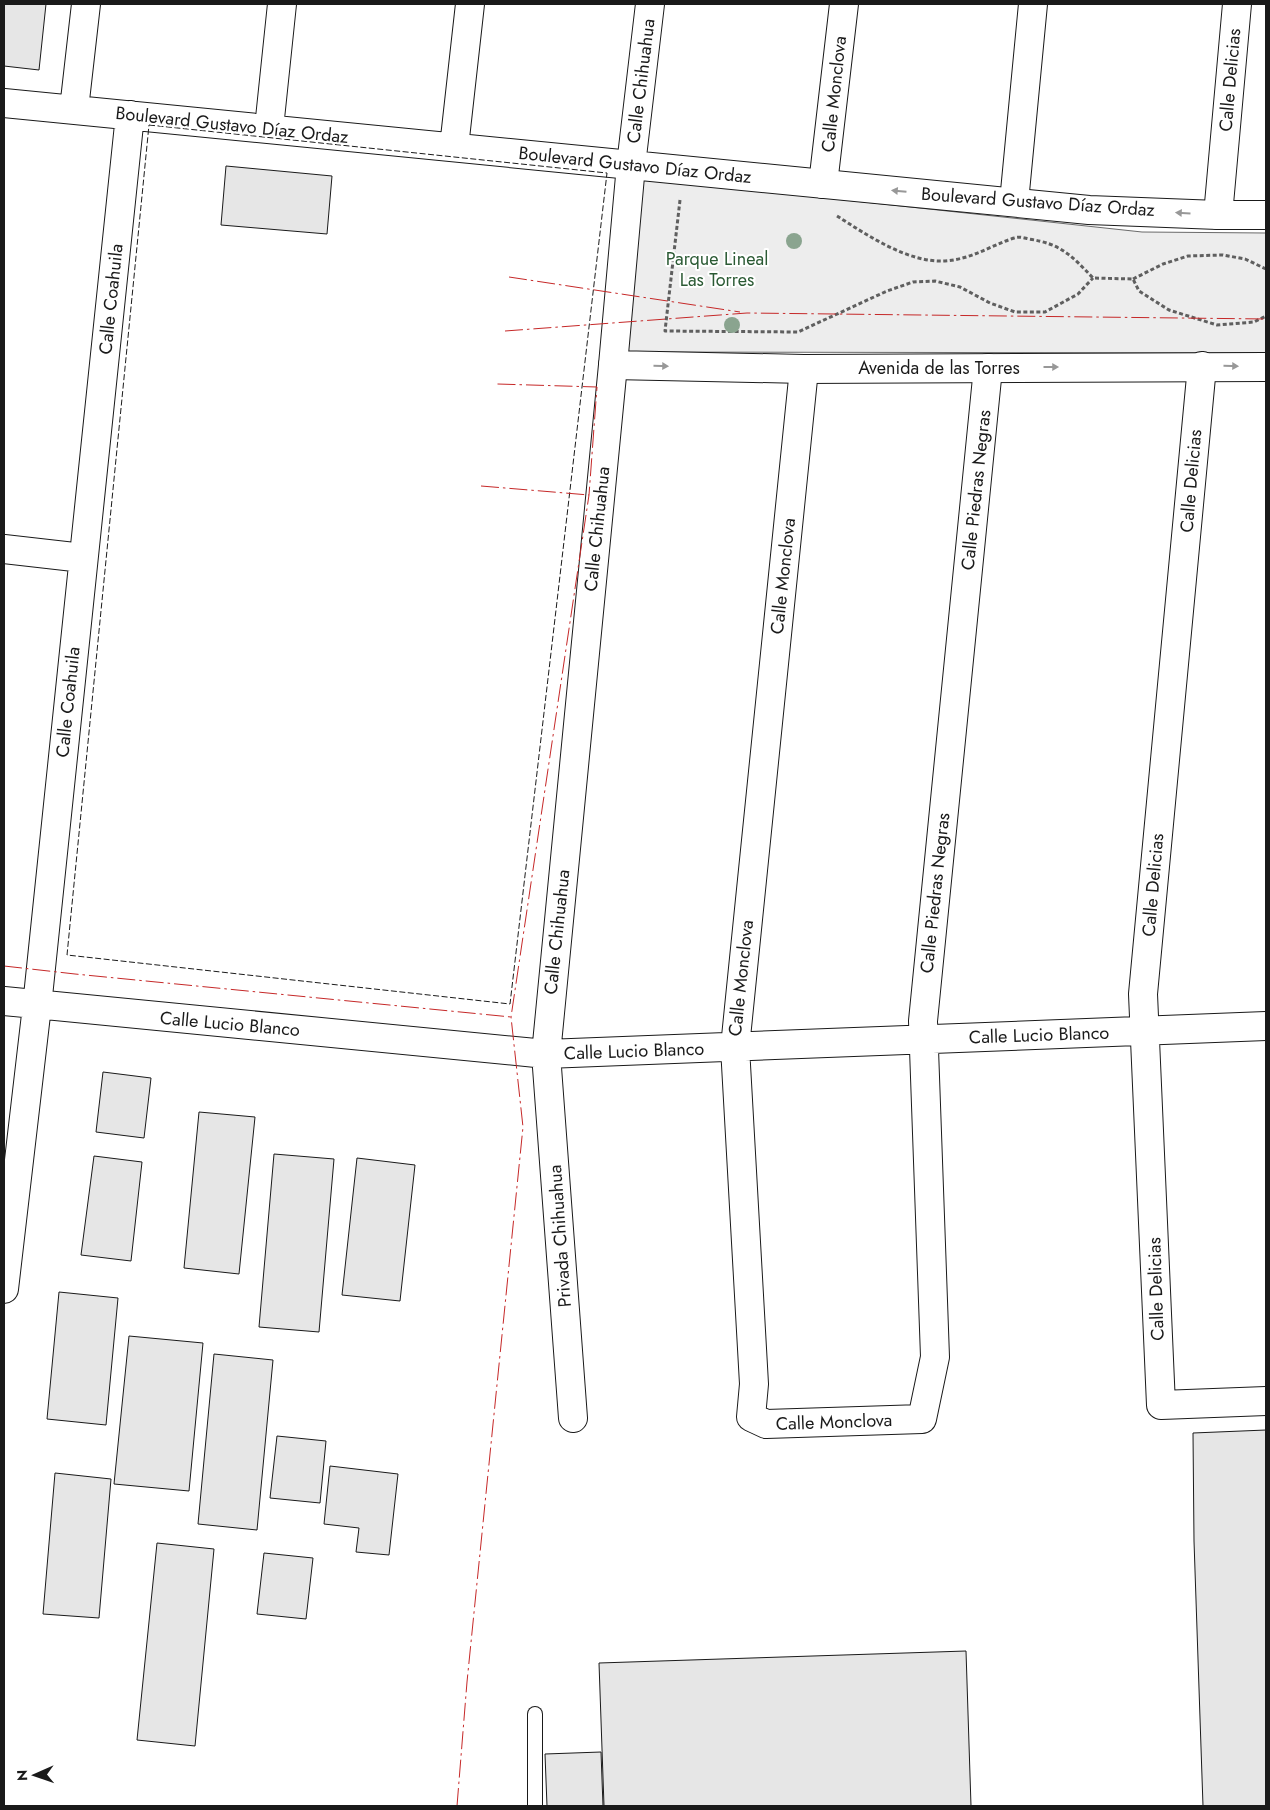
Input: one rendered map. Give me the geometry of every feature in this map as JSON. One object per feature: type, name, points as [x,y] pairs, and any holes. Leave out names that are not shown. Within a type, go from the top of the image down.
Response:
[{"type":"street","points":[[74,110],[86,4]]},
{"type":"street","points":[[269,128],[282,4]]},
{"type":"street","points":[[454,147],[470,4]]},
{"type":"street","name":"Calle Chihuahua","points":[[546,1054],[631,165],[650,4]]},
{"type":"street","name":"Calle Monclova","points":[[823,184],[844,4]]},
{"type":"street","points":[[1014,202],[1034,4]]},
{"type":"street","name":"Calle Delicias","points":[[1218,215],[1237,4]]},
{"type":"street","name":"Boulevard Gustavo Díaz Ordaz","points":[[4,103],[1089,210],[1266,215]]},
{"type":"street","name":"Calle Coahuila","points":[[4,1289],[37,1006],[130,115]]},
{"type":"street","name":"Avenida de las Torres","points":[[613,365],[804,369],[1266,367]]},
{"type":"street","name":"Calle Delicias","points":[[1202,366],[1143,994],[1161,1404],[1266,1401]]},
{"type":"street","name":"Calle Piedras Negras","points":[[922,1419],[935,1357],[923,1021],[988,368]]},
{"type":"street","name":"Calle Monclova","points":[[804,369],[734,1047],[754,1384],[750,1417],[766,1424],[922,1419]]},
{"type":"street","points":[[4,549],[83,558]]},
{"type":"street","name":"Calle Lucio Blanco","points":[[4,1002],[546,1054],[1266,1026]]},
{"type":"street","name":"Privada Chihuahua","points":[[546,1054],[573,1418]]},
{"type":"lane","points":[[535,1714],[535,1806]]},
{"type":"path","points":[[682,192],[665,331],[798,332],[887,291],[913,282],[935,281],[960,287],[990,303],[1015,312],[1045,312],[1078,294],[1093,278]]},
{"type":"path","points":[[831,212],[874,240],[911,256],[944,261],[974,256],[1016,237],[1048,242],[1071,255],[1093,278],[1133,279],[1163,264],[1188,256],[1223,255],[1245,259],[1266,269]]},
{"type":"path","points":[[1133,279],[1139,291],[1168,310],[1217,325],[1254,322],[1266,316]]},
{"type":"shaded area","name":"Parque Lineal Las Torres","points":[[641,178],[1142,232],[1266,233],[1266,353],[626,352]]},
{"type":"building","points":[[4,4],[46,4],[39,70],[4,66]]},
{"type":"building","points":[[226,166],[332,176],[327,234],[221,225]]},
{"type":"building","points":[[103,1072],[151,1078],[144,1138],[96,1132]]},
{"type":"building","points":[[199,1112],[255,1117],[239,1274],[184,1268]]},
{"type":"building","points":[[274,1154],[334,1159],[319,1332],[259,1327]]},
{"type":"building","points":[[94,1156],[142,1162],[131,1261],[81,1255]]},
{"type":"building","points":[[357,1158],[415,1165],[400,1301],[342,1295]]},
{"type":"building","points":[[59,1292],[118,1298],[106,1425],[47,1419]]},
{"type":"building","points":[[129,1336],[203,1343],[189,1491],[114,1484]]},
{"type":"building","points":[[214,1354],[273,1360],[257,1530],[198,1524]]},
{"type":"building","points":[[1266,1430],[1266,1806],[1203,1806],[1194,1541],[1193,1433]]},
{"type":"building","points":[[277,1436],[326,1441],[320,1503],[270,1498]]},
{"type":"building","points":[[330,1466],[398,1474],[389,1555],[356,1552],[359,1528],[324,1524]]},
{"type":"building","points":[[55,1473],[111,1479],[99,1618],[43,1614]]},
{"type":"building","points":[[157,1543],[214,1549],[195,1746],[137,1740]]},
{"type":"building","points":[[264,1553],[313,1558],[306,1619],[257,1614]]},
{"type":"building","points":[[966,1651],[971,1806],[604,1806],[599,1663]]},
{"type":"building","points":[[601,1752],[603,1806],[547,1806],[545,1754]]},
{"type":"fence","points":[[149,125],[607,173],[510,1004],[67,955],[149,125]]},
{"type":"power","points":[[509,277],[740,312]]},
{"type":"power","points":[[505,331],[747,313],[1266,319]]},
{"type":"power","points":[[457,1806],[467,1682],[523,1127],[511,1017],[589,495],[597,387],[497,384]]},
{"type":"power","points":[[481,486],[589,495]]},
{"type":"power","points":[[4,966],[511,1017]]}]
